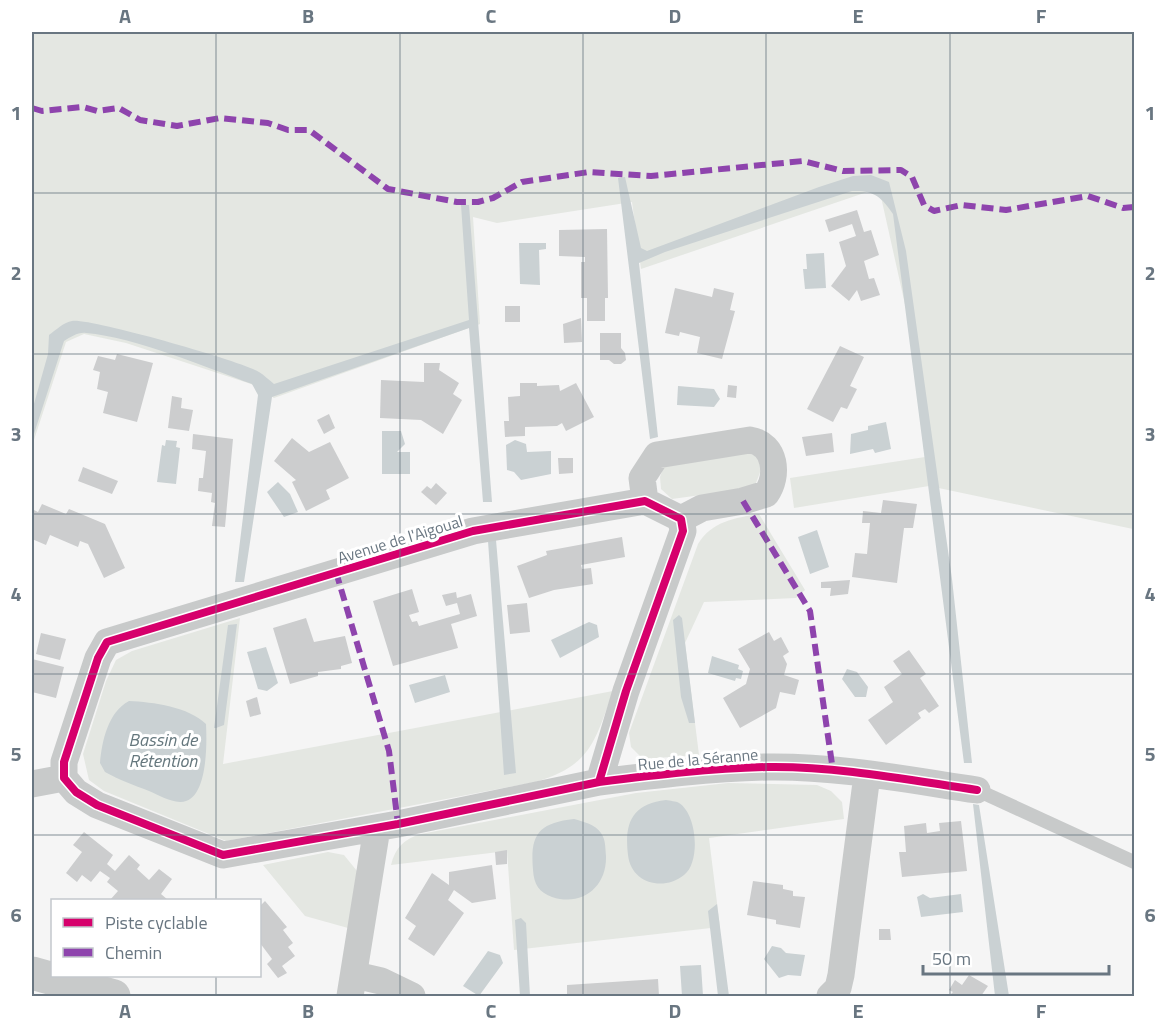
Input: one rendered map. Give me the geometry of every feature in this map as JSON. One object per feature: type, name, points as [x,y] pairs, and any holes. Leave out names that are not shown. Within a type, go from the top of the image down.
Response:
[{"type":"street","points":[[750,440],[761,444],[770,452],[774,475],[766,494],[743,501],[702,508],[681,519],[645,501],[642,478],[651,460],[657,455],[750,440]]},
{"type":"street","name":"Avenue de l'Aigoual","points":[[64,778],[64,762],[98,658],[107,642],[473,531],[645,501]]},
{"type":"street","points":[[32,784],[64,778],[76,792],[97,805],[223,855],[377,828],[599,782],[626,691],[674,561],[683,531],[681,519]]},
{"type":"street","name":"Rue de la Séranne","points":[[599,782],[675,773],[769,767],[867,776],[977,790]]},
{"type":"street","points":[[830,996],[838,988],[841,975],[867,776]]},
{"type":"street","points":[[377,828],[352,986],[381,981],[412,996]]},
{"type":"street","points":[[32,973],[114,996]]},
{"type":"lane","points":[[977,790],[1134,862]]},
{"type":"shaded area","points":[[32,32],[1134,32],[1134,535],[1133,529],[929,486],[794,508],[790,478],[925,457],[906,309],[879,188],[641,269],[632,202],[497,223],[473,217],[480,324],[274,398],[251,384],[126,343],[84,334],[66,342],[32,446]]},
{"type":"shaded area","points":[[749,453],[757,457],[762,467],[756,483],[745,489],[672,499],[661,489],[660,477],[664,466]]},
{"type":"shaded area","points":[[759,514],[805,590],[796,598],[704,602],[685,643],[699,755],[643,759],[631,747],[629,733],[698,544],[717,525]]},
{"type":"shaded area","points":[[240,618],[223,764],[613,691],[595,738],[588,749],[580,759],[554,776],[535,782],[226,841],[104,791],[89,780],[83,754],[106,681],[116,660],[132,651]]},
{"type":"shaded area","points":[[728,783],[817,785],[831,791],[842,802],[844,819],[709,838],[720,927],[514,950],[507,851],[391,865],[401,845],[421,834],[636,793]]},
{"type":"shaded area","points":[[328,852],[344,855],[357,871],[348,928],[305,916],[263,865]]},
{"type":"water","points":[[871,175],[889,182],[906,251],[952,579],[972,763],[964,763],[893,214],[876,195],[852,191],[665,252],[639,263],[658,437],[650,439],[618,178],[625,177],[641,248],[647,251],[819,187],[853,176]]},
{"type":"water","points":[[461,205],[469,205],[492,502],[483,502],[469,328],[272,397],[244,582],[235,582],[258,395],[252,384],[148,346],[80,333],[64,341],[32,440],[32,411],[48,354],[49,335],[72,321],[106,326],[197,350],[259,372],[274,384],[469,320]]},
{"type":"water","points":[[519,243],[546,243],[546,249],[539,250],[540,285],[520,284]]},
{"type":"water","points":[[824,253],[826,288],[805,289],[803,269],[807,269],[806,254]]},
{"type":"water","points":[[678,386],[714,389],[720,399],[714,407],[677,405]]},
{"type":"water","points":[[886,422],[891,449],[875,453],[873,449],[850,454],[851,434],[868,430],[868,426]]},
{"type":"water","points":[[382,431],[401,431],[405,444],[397,452],[410,452],[410,474],[382,474]]},
{"type":"water","points":[[166,440],[177,441],[176,447],[180,448],[176,484],[157,482],[162,445],[165,446]]},
{"type":"water","points":[[515,440],[526,444],[527,452],[551,451],[551,474],[521,480],[514,472],[507,470],[506,445]]},
{"type":"water","points":[[278,482],[290,494],[298,512],[284,517],[267,492]]},
{"type":"water","points":[[817,530],[829,567],[810,574],[798,537]]},
{"type":"water","points":[[496,540],[516,773],[504,775],[488,541]]},
{"type":"water","points":[[679,615],[682,618],[695,723],[689,723],[681,697],[673,620]]},
{"type":"water","points":[[589,622],[597,625],[599,637],[560,658],[551,640]]},
{"type":"water","points":[[237,624],[224,725],[214,728],[228,625]]},
{"type":"water","points":[[266,647],[278,683],[267,691],[258,689],[247,652]]},
{"type":"water","points":[[712,656],[739,665],[738,669],[743,671],[741,679],[736,678],[735,681],[708,673]]},
{"type":"water","points":[[847,669],[857,672],[868,687],[866,697],[855,697],[842,679]]},
{"type":"water","points":[[445,675],[450,692],[415,703],[409,685]]},
{"type":"water","name":"Bassin de Rétention","points":[[129,701],[159,704],[180,710],[190,713],[206,724],[204,771],[196,793],[189,800],[180,802],[168,799],[105,772],[100,763],[107,728],[116,712]]},
{"type":"water","points":[[666,800],[678,802],[690,817],[695,849],[693,860],[684,875],[676,880],[658,884],[642,878],[630,865],[627,833],[638,811],[654,802]]},
{"type":"water","points":[[973,804],[979,805],[1009,996],[995,996]]},
{"type":"water","points":[[574,819],[592,825],[601,833],[605,844],[605,867],[597,885],[583,897],[563,899],[552,897],[536,884],[532,858],[535,840],[544,828]]},
{"type":"water","points":[[923,894],[930,898],[961,894],[963,912],[921,917],[917,897]]},
{"type":"water","points":[[717,904],[729,996],[718,996],[708,911]]},
{"type":"water","points":[[521,918],[526,923],[530,996],[520,996],[515,920]]},
{"type":"water","points":[[772,946],[781,948],[786,953],[805,955],[801,976],[788,975],[779,978],[764,959]]},
{"type":"water","points":[[488,951],[500,955],[503,963],[479,996],[463,986]]},
{"type":"water","points":[[701,965],[703,996],[682,996],[680,966]]},
{"type":"building","points":[[857,210],[864,232],[871,230],[879,255],[864,261],[869,279],[874,278],[880,295],[861,301],[857,290],[849,301],[831,286],[846,266],[839,242],[856,236],[852,224],[829,232],[825,220]]},
{"type":"building","points":[[607,229],[608,298],[605,298],[605,321],[587,321],[587,298],[581,298],[581,262],[585,262],[585,257],[559,256],[559,230]]},
{"type":"building","points":[[675,288],[712,297],[714,288],[734,293],[730,310],[735,311],[722,359],[697,353],[700,337],[680,332],[679,336],[665,333]]},
{"type":"building","points":[[505,306],[520,306],[520,322],[505,322]]},
{"type":"building","points":[[581,318],[582,342],[564,343],[563,324]]},
{"type":"building","points":[[600,333],[621,333],[621,348],[626,360],[621,364],[614,364],[609,360],[600,360]]},
{"type":"building","points":[[840,346],[864,357],[850,386],[857,389],[847,409],[841,407],[833,422],[807,409]]},
{"type":"building","points":[[117,354],[153,363],[137,422],[103,413],[108,392],[97,389],[100,372],[93,370],[98,356],[115,360]]},
{"type":"building","points":[[424,363],[440,363],[439,370],[459,383],[453,394],[462,400],[443,434],[421,420],[380,418],[381,380],[424,382]]},
{"type":"building","points":[[520,383],[537,383],[537,386],[559,385],[560,391],[576,383],[594,417],[566,431],[562,423],[557,426],[525,427],[525,436],[505,437],[504,421],[509,421],[508,397],[520,396]]},
{"type":"building","points":[[728,385],[737,386],[736,398],[727,397]]},
{"type":"building","points":[[172,396],[182,398],[181,408],[193,410],[189,431],[168,428]]},
{"type":"building","points":[[329,414],[335,428],[324,434],[317,420]]},
{"type":"building","points":[[832,433],[834,452],[806,456],[802,437]]},
{"type":"building","points":[[193,434],[233,439],[225,527],[212,526],[215,503],[211,502],[212,493],[198,491],[199,478],[203,478],[206,451],[192,449]]},
{"type":"building","points":[[292,438],[309,452],[330,442],[349,478],[326,490],[330,499],[306,511],[292,482],[296,480],[274,461]]},
{"type":"building","points":[[558,458],[573,458],[573,473],[559,474]]},
{"type":"building","points":[[83,467],[118,481],[112,494],[78,481]]},
{"type":"building","points":[[436,483],[447,493],[436,505],[421,492],[427,486],[431,489]]},
{"type":"building","points":[[883,500],[917,504],[913,528],[904,528],[897,583],[852,577],[855,553],[867,554],[870,523],[862,523],[863,511],[881,513]]},
{"type":"building","points":[[42,504],[66,514],[69,509],[105,524],[125,568],[104,578],[88,544],[80,541],[78,547],[50,535],[46,545],[32,539],[32,509],[38,512]]},
{"type":"building","points":[[622,537],[625,557],[581,565],[582,569],[591,568],[593,584],[554,590],[529,598],[517,566],[547,555],[546,551]]},
{"type":"building","points":[[850,580],[848,594],[830,596],[831,588],[821,588],[821,582]]},
{"type":"building","points":[[412,589],[419,612],[409,615],[412,622],[417,621],[419,626],[460,614],[457,603],[446,606],[442,595],[456,592],[457,598],[471,594],[477,616],[451,624],[458,648],[393,666],[373,601]]},
{"type":"building","points":[[527,603],[530,632],[510,634],[507,605]]},
{"type":"building","points":[[306,618],[314,642],[345,636],[352,663],[341,666],[341,669],[318,672],[318,676],[290,684],[273,628]]},
{"type":"building","points":[[769,632],[774,641],[781,637],[789,652],[783,656],[787,664],[784,675],[799,680],[795,695],[780,692],[776,708],[740,728],[723,698],[746,684],[750,669],[738,649]]},
{"type":"building","points":[[41,633],[66,639],[60,660],[36,654]]},
{"type":"building","points":[[909,650],[926,674],[920,678],[939,706],[929,713],[925,709],[918,713],[921,718],[886,745],[868,720],[893,702],[884,687],[902,674],[893,661]]},
{"type":"building","points":[[32,659],[64,667],[56,698],[32,692]]},
{"type":"building","points":[[257,697],[261,714],[250,717],[246,701]]},
{"type":"building","points":[[961,821],[967,871],[902,877],[899,852],[906,852],[904,826],[926,823],[927,833],[940,831],[939,823]]},
{"type":"building","points":[[84,832],[113,855],[107,864],[115,871],[129,855],[140,865],[137,869],[149,880],[159,869],[172,879],[161,894],[167,899],[111,899],[118,891],[107,882],[110,878],[100,871],[91,882],[82,875],[77,882],[66,873],[82,852],[73,845]]},
{"type":"building","points":[[507,850],[507,864],[496,865],[495,852]]},
{"type":"building","points":[[492,865],[496,899],[472,903],[454,890],[448,900],[464,913],[434,956],[408,939],[416,926],[405,918],[432,873],[449,885],[449,872]]},
{"type":"building","points":[[753,881],[783,885],[783,889],[793,891],[793,896],[805,897],[800,928],[776,924],[776,920],[747,915]]},
{"type":"building","points":[[265,901],[287,927],[283,930],[293,943],[288,947],[295,956],[282,966],[287,973],[278,978],[267,964],[272,959],[261,944],[261,905]]},
{"type":"building","points":[[879,929],[890,929],[891,940],[879,940]]},
{"type":"building","points":[[969,975],[988,986],[981,996],[949,996],[953,992],[949,990],[955,980],[962,985]]},
{"type":"building","points":[[658,979],[659,996],[567,996],[567,985]]},
{"type":"marked path","points":[[32,108],[42,111],[83,107],[97,111],[119,108],[140,120],[177,126],[220,118],[268,123],[288,130],[309,130],[388,189],[457,202],[478,202],[493,198],[522,182],[589,172],[651,176],[803,161],[843,171],[901,170],[912,177],[924,205],[934,211],[962,205],[1006,210],[1088,196],[1123,208],[1134,207]]},
{"type":"marked path","points":[[743,501],[810,611],[833,771]]},
{"type":"marked path","points":[[336,572],[389,751],[398,824]]},
{"type":"cycle path","points":[[645,501],[681,519],[683,531],[626,691],[599,782],[398,824],[223,855],[97,805],[76,792],[64,778],[64,762],[98,658],[107,642],[473,531],[645,501]]},
{"type":"cycle path","points":[[599,782],[704,770],[794,767],[873,774],[977,790]]}]
